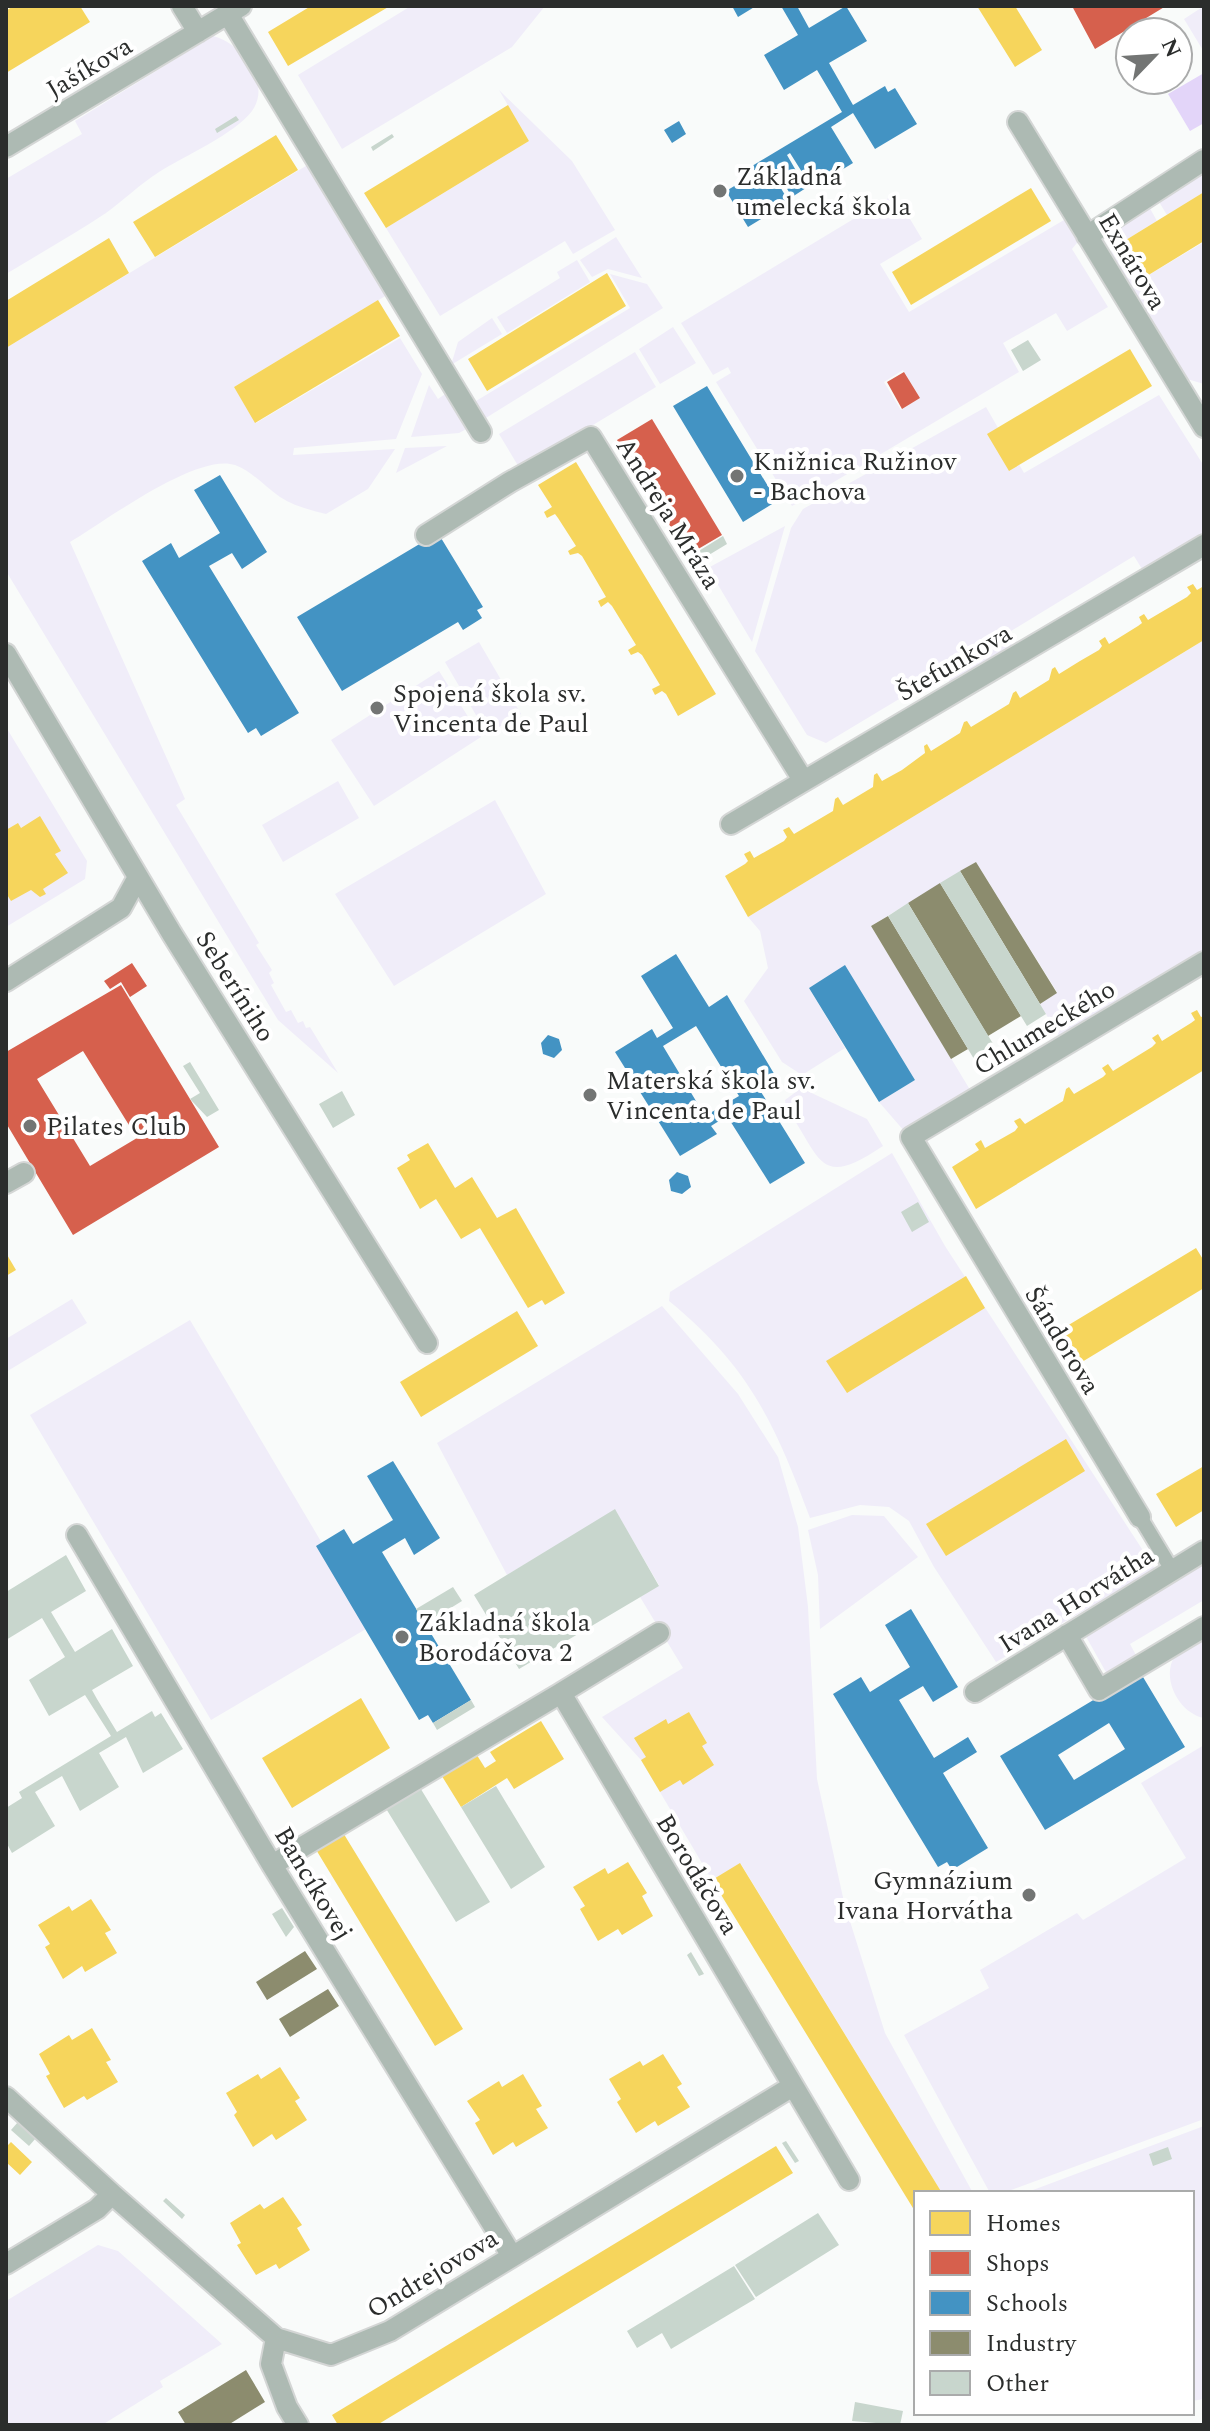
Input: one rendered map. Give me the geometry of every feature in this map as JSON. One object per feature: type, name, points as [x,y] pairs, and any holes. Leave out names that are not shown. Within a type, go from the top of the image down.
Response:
[{"type":"street","points":[[182,6],[198,32]]},
{"type":"street","points":[[234,10],[481,432]]},
{"type":"street","name":"Jašíkova","points":[[6,147],[234,10]]},
{"type":"street","name":"Exnárova","points":[[1018,122],[1204,427]]},
{"type":"street","points":[[1087,236],[1204,160]]},
{"type":"street","name":"Andreja Mráza","points":[[426,535],[510,482],[591,437],[803,780]]},
{"type":"street","name":"Štefunkova","points":[[731,824],[1204,545]]},
{"type":"street","name":"Seberíniho","points":[[6,654],[138,877],[427,1343]]},
{"type":"street","points":[[6,981],[121,908],[138,877]]},
{"type":"street","name":"Chlumeckého","points":[[911,1137],[1204,962]]},
{"type":"street","name":"Šándorova","points":[[911,1137],[1172,1570]]},
{"type":"street","points":[[6,1183],[24,1173]]},
{"type":"street","name":"Bancíkovej","points":[[77,1535],[272,1865],[512,2256]]},
{"type":"street","name":"Ivana Horvátha","points":[[975,1692],[1204,1551]]},
{"type":"street","points":[[1067,1635],[1099,1690],[1204,1627]]},
{"type":"street","points":[[272,1865],[659,1633]]},
{"type":"street","name":"Borodáčova","points":[[561,1693],[849,2180]]},
{"type":"street","name":"Ondrejovova","points":[[6,2097],[276,2338],[331,2355],[390,2331],[793,2086]]},
{"type":"street","points":[[6,2264],[97,2209],[112,2194]]},
{"type":"street","points":[[276,2338],[271,2364],[298,2425]]},
{"type":"shaded area","points":[[411,6],[545,6],[512,47],[342,149],[298,75]]},
{"type":"shaded area","points":[[1204,6],[1204,52],[1194,36],[1194,16],[1189,16]]},
{"type":"shaded area","points":[[213,36],[234,47],[251,66],[258,88],[252,111],[234,128],[159,172],[106,213],[6,274],[6,179],[82,134],[75,121]]},
{"type":"shaded area","points":[[1204,73],[1204,123],[1190,131],[1169,96],[1194,96],[1194,79]]},
{"type":"shaded area","points":[[499,90],[572,161],[615,230],[573,254],[565,241],[440,316],[386,228],[529,141]]},
{"type":"shaded area","points":[[314,161],[392,292],[234,387],[256,423],[400,338],[422,374],[396,439],[294,448],[293,455],[395,449],[368,489],[326,514],[285,500],[235,465],[218,464],[175,478],[70,542],[185,799],[176,805],[259,943],[256,945],[272,970],[269,973],[274,983],[271,985],[286,1012],[291,1010],[298,1023],[303,1021],[306,1028],[310,1027],[338,1073],[278,1020],[6,571],[6,348]]},
{"type":"shaded area","points":[[1204,170],[1204,192],[1167,215],[1156,197]]},
{"type":"shaded area","points":[[895,194],[922,239],[880,264],[909,312],[1069,217],[1081,238],[1072,249],[1108,307],[1067,331],[1056,313],[1003,343],[1019,372],[812,495],[807,485],[802,489],[807,498],[792,506],[716,382],[731,373],[728,367],[713,375],[681,323]],"holes":[[[903,370],[920,398],[901,410],[884,382]]]},
{"type":"shaded area","points":[[1147,203],[1157,221],[1121,243],[1142,279],[1204,242],[1204,384],[1187,379],[1175,367],[1113,263],[1114,235]]},
{"type":"shaded area","points":[[616,237],[642,278],[608,269],[592,277],[580,260]]},
{"type":"shaded area","points":[[577,260],[590,282],[507,333],[497,317],[560,278],[557,272]]},
{"type":"shaded area","points":[[610,274],[647,284],[663,308],[481,421],[471,404],[630,308]]},
{"type":"shaded area","points":[[492,318],[502,334],[451,365],[458,342]]},
{"type":"shaded area","points":[[673,327],[696,363],[660,384],[639,349]]},
{"type":"shaded area","points":[[635,352],[656,387],[520,469],[499,434]]},
{"type":"shaded area","points":[[429,385],[438,399],[448,392],[470,427],[459,433],[411,437]]},
{"type":"shaded area","points":[[1159,395],[1204,466],[1204,532],[1142,569],[1134,556],[1006,634],[1013,648],[952,685],[944,672],[826,743],[807,735],[755,651],[791,528],[803,509],[986,407],[1024,473]]},
{"type":"shaded area","points":[[447,446],[396,473],[405,448]]},
{"type":"shaded area","points":[[785,526],[752,642],[708,568]]},
{"type":"shaded area","points":[[1204,640],[1204,956],[1061,1039],[1040,1004],[1057,992],[976,862],[871,926],[972,1093],[905,1132],[879,1102],[915,1080],[845,966],[809,988],[845,1048],[802,1075],[782,1062],[744,1001],[768,968],[760,931],[748,917]]},
{"type":"shaded area","points":[[479,642],[521,714],[487,734],[445,662]]},
{"type":"shaded area","points":[[439,671],[481,737],[374,806],[331,740]]},
{"type":"shaded area","points":[[6,727],[87,861],[85,879],[6,927]]},
{"type":"shaded area","points":[[338,781],[359,818],[283,862],[262,825]]},
{"type":"shaded area","points":[[495,800],[546,894],[394,986],[335,894]]},
{"type":"shaded area","points":[[801,1088],[867,1119],[883,1146],[845,1166],[833,1167],[824,1162],[815,1154],[786,1107],[785,1100]]},
{"type":"shaded area","points":[[892,1153],[945,1246],[1155,1569],[996,1662],[934,1567],[909,1521],[889,1507],[860,1505],[810,1518],[771,1425],[740,1373],[697,1325],[669,1301],[670,1292]]},
{"type":"shaded area","points":[[72,1299],[87,1323],[6,1372],[6,1339]]},
{"type":"shaded area","points":[[662,1306],[738,1394],[778,1457],[798,1527],[808,1607],[817,1779],[844,1902],[885,2033],[972,2191],[941,2191],[741,1864],[712,1880],[641,1760],[602,1717],[683,1668],[640,1597],[659,1585],[615,1510],[507,1575],[437,1443]]},
{"type":"shaded area","points":[[190,1320],[371,1626],[211,1720],[30,1415]]},
{"type":"shaded area","points":[[852,1515],[884,1516],[918,1557],[820,1629],[818,1575],[808,1530]]},
{"type":"shaded area","points":[[1204,1561],[1204,1600],[1130,1644],[1137,1657],[1107,1674],[1084,1633]]},
{"type":"shaded area","points":[[1204,1633],[1204,1718],[1186,1709],[1179,1701],[1170,1671],[1172,1661],[1181,1649]]},
{"type":"shaded area","points":[[1204,1745],[1204,2119],[1008,2191],[989,2191],[904,2035],[989,1988],[980,1970],[1077,1913],[1083,1920],[1186,1858],[1141,1783]]},
{"type":"shaded area","points":[[1204,2126],[1204,2399],[1194,2401],[1194,2191],[1030,2191]]},
{"type":"shaded area","points":[[98,2245],[118,2251],[222,2344],[160,2381],[163,2387],[102,2425],[6,2425],[6,2301]]},
{"type":"building: Homes","points":[[13,6],[80,6],[90,22],[6,73],[6,11]]},
{"type":"building: Homes","points":[[311,6],[390,6],[288,66],[268,32]]},
{"type":"building: Homes","points":[[977,6],[1015,6],[1042,50],[1015,67]]},
{"type":"building: Homes","points":[[508,105],[529,141],[386,228],[364,193]]},
{"type":"building: Homes","points":[[276,135],[298,170],[155,257],[133,222]]},
{"type":"building: Homes","points":[[1031,188],[1051,221],[911,305],[892,272]]},
{"type":"building: Homes","points":[[1204,192],[1204,241],[1142,279],[1121,243]]},
{"type":"building: Homes","points":[[109,238],[129,273],[6,348],[6,301]]},
{"type":"building: Homes","points":[[607,273],[626,306],[487,391],[468,359]]},
{"type":"building: Homes","points":[[378,300],[400,336],[255,423],[234,387]]},
{"type":"building: Homes","points":[[1130,349],[1152,386],[1009,471],[987,434]]},
{"type":"building: Homes","points":[[576,462],[716,694],[678,716],[666,694],[662,691],[655,695],[652,689],[660,685],[642,655],[638,652],[631,655],[628,650],[636,645],[612,606],[608,602],[601,607],[598,601],[606,597],[582,556],[578,553],[570,555],[568,551],[576,546],[558,518],[555,514],[547,518],[544,512],[552,507],[538,485]]},
{"type":"building: Homes","points":[[1193,584],[1197,590],[1204,586],[1204,640],[748,917],[725,876],[748,861],[744,854],[750,851],[754,858],[784,841],[787,837],[783,830],[789,827],[794,834],[833,811],[838,797],[843,805],[873,787],[877,773],[882,781],[902,770],[925,753],[924,746],[927,744],[931,751],[960,733],[964,722],[967,721],[971,727],[1009,704],[1016,691],[1020,698],[1049,680],[1055,667],[1059,674],[1099,650],[1102,646],[1099,641],[1105,637],[1109,644],[1142,623],[1139,617],[1144,614],[1148,620],[1187,597],[1191,593],[1187,587]]},
{"type":"building: Homes","points":[[40,816],[61,851],[55,854],[68,873],[43,889],[46,894],[40,897],[31,890],[11,901],[6,893],[6,830],[18,823],[21,828]]},
{"type":"building: Homes","points":[[1197,1010],[1201,1017],[1204,1016],[1204,1070],[976,1209],[952,1167],[979,1150],[975,1144],[981,1140],[985,1148],[1015,1131],[1018,1127],[1014,1121],[1020,1118],[1025,1124],[1063,1101],[1069,1087],[1074,1094],[1103,1077],[1106,1074],[1102,1068],[1108,1064],[1113,1071],[1152,1047],[1156,1043],[1152,1038],[1158,1034],[1162,1041],[1191,1023],[1195,1020],[1191,1013]]},
{"type":"building: Homes","points":[[428,1143],[455,1188],[472,1177],[497,1218],[516,1208],[565,1293],[545,1305],[542,1300],[528,1308],[480,1228],[461,1239],[436,1199],[420,1209],[397,1168],[410,1160],[407,1155]]},
{"type":"building: Homes","points":[[1196,1248],[1204,1261],[1204,1288],[1077,1365],[1057,1332]]},
{"type":"building: Homes","points":[[6,1253],[16,1270],[6,1276]]},
{"type":"building: Homes","points":[[966,1276],[985,1308],[847,1393],[826,1361]]},
{"type":"building: Homes","points":[[517,1311],[538,1346],[421,1417],[400,1382]]},
{"type":"building: Homes","points":[[1066,1439],[1085,1471],[946,1556],[926,1524]]},
{"type":"building: Homes","points":[[1204,1466],[1204,1510],[1176,1527],[1156,1494]]},
{"type":"building: Homes","points":[[361,1698],[390,1748],[292,1808],[262,1758]]},
{"type":"building: Homes","points":[[689,1712],[707,1743],[702,1746],[714,1765],[683,1785],[680,1780],[660,1792],[641,1760],[646,1757],[634,1738],[666,1719],[668,1724]]},
{"type":"building: Homes","points":[[541,1721],[564,1759],[514,1789],[507,1778],[461,1807],[440,1773],[475,1752],[485,1768],[496,1761],[490,1752]]},
{"type":"building: Homes","points":[[342,1831],[463,2029],[435,2046],[315,1848]]},
{"type":"building: Homes","points":[[628,1862],[647,1893],[642,1896],[653,1916],[622,1935],[618,1929],[598,1941],[580,1909],[585,1906],[573,1887],[605,1868],[608,1874]]},
{"type":"building: Homes","points":[[740,1863],[941,2191],[914,2191],[914,2210],[712,1880]]},
{"type":"building: Homes","points":[[91,1899],[111,1930],[105,1933],[117,1953],[85,1972],[82,1966],[63,1979],[45,1947],[50,1944],[38,1925],[69,1906],[72,1911]]},
{"type":"building: Homes","points":[[92,2028],[111,2060],[106,2062],[118,2082],[87,2100],[84,2096],[64,2108],[46,2076],[50,2074],[39,2054],[69,2035],[72,2040]]},
{"type":"building: Homes","points":[[663,2054],[682,2084],[677,2087],[690,2107],[658,2126],[655,2121],[636,2133],[617,2102],[621,2099],[609,2079],[640,2061],[643,2066]]},
{"type":"building: Homes","points":[[280,2067],[300,2098],[295,2101],[307,2120],[276,2140],[272,2134],[253,2147],[234,2115],[237,2112],[226,2093],[258,2074],[261,2079]]},
{"type":"building: Homes","points":[[523,2074],[542,2106],[536,2109],[548,2128],[516,2147],[513,2142],[493,2155],[475,2123],[480,2120],[467,2101],[499,2081],[502,2087]]},
{"type":"building: Homes","points":[[11,2142],[32,2162],[20,2175],[6,2162],[6,2147]]},
{"type":"building: Homes","points":[[776,2146],[793,2173],[377,2425],[338,2425],[332,2415]]},
{"type":"building: Homes","points":[[283,2197],[302,2225],[297,2228],[310,2250],[279,2269],[276,2264],[256,2275],[237,2245],[241,2243],[230,2223],[260,2204],[264,2209]]},
{"type":"building: Shops","points":[[1072,6],[1166,6],[1149,16],[1114,16],[1114,37],[1095,49]]},
{"type":"building: Shops","points":[[904,372],[920,398],[902,409],[887,382]]},
{"type":"building: Shops","points":[[652,419],[722,535],[688,555],[617,440]]},
{"type":"building: Shops","points":[[132,963],[147,986],[130,997],[121,982],[110,989],[104,981]]},
{"type":"building: Shops","points":[[121,985],[219,1147],[73,1235],[6,1123],[6,1052]],"holes":[[[83,1051],[137,1138],[90,1166],[37,1079]]]},
{"type":"building: Schools","points":[[732,6],[756,6],[738,17]]},
{"type":"building: Schools","points":[[781,6],[797,6],[809,28],[846,6],[867,41],[829,63],[853,105],[885,86],[888,92],[895,88],[917,124],[875,149],[853,113],[831,127],[853,163],[812,188],[790,153],[787,155],[806,188],[792,197],[772,164],[768,166],[789,202],[748,227],[726,191],[756,173],[752,166],[842,112],[817,70],[784,90],[764,55],[798,35]]},
{"type":"building: Schools","points":[[679,121],[686,134],[672,143],[664,130]]},
{"type":"building: Schools","points":[[707,386],[777,501],[743,522],[673,406]]},
{"type":"building: Schools","points":[[220,475],[267,552],[242,569],[232,553],[209,566],[299,713],[261,736],[256,728],[248,733],[142,561],[171,543],[179,558],[220,533],[194,490]]},
{"type":"building: Schools","points":[[438,533],[483,607],[477,610],[482,618],[463,630],[458,622],[342,691],[297,617]]},
{"type":"building: Schools","points":[[676,954],[709,1007],[727,995],[779,1082],[761,1092],[805,1163],[770,1184],[727,1116],[711,1126],[717,1134],[680,1156],[615,1052],[652,1029],[657,1038],[673,1028],[641,976]],"holes":[[[696,1026],[739,1096],[705,1116],[663,1046]]]},
{"type":"building: Schools","points":[[845,965],[915,1080],[879,1102],[809,988]]},
{"type":"building: Schools","points":[[548,1035],[559,1039],[562,1050],[554,1058],[543,1054],[541,1043]]},
{"type":"building: Schools","points":[[677,1172],[688,1176],[691,1187],[682,1194],[671,1191],[669,1180]]},
{"type":"building: Schools","points":[[393,1461],[440,1538],[414,1555],[405,1538],[382,1552],[471,1700],[433,1723],[428,1715],[419,1720],[316,1546],[344,1529],[353,1544],[393,1520],[367,1476]]},
{"type":"building: Schools","points":[[911,1609],[958,1687],[933,1702],[923,1686],[899,1700],[934,1758],[968,1737],[977,1752],[943,1773],[988,1848],[952,1870],[947,1862],[938,1867],[833,1694],[861,1677],[870,1692],[910,1667],[885,1625]]},
{"type":"building: Schools","points":[[1140,1672],[1185,1747],[1045,1830],[1000,1756]],"holes":[[[1109,1723],[1125,1749],[1074,1780],[1058,1755]]]},
{"type":"building: Industry","points":[[976,862],[1057,993],[1040,1004],[960,871]]},
{"type":"building: Industry","points":[[940,883],[1021,1016],[988,1036],[908,903]]},
{"type":"building: Industry","points":[[888,916],[968,1049],[951,1059],[871,926]]},
{"type":"building: Industry","points":[[305,1951],[317,1969],[267,2000],[256,1982]]},
{"type":"building: Industry","points":[[328,1989],[339,2006],[290,2037],[279,2019]]},
{"type":"building: Industry","points":[[246,2370],[265,2402],[228,2425],[186,2425],[178,2412]]},
{"type":"building: Other","points":[[236,116],[239,120],[217,133],[215,129]]},
{"type":"building: Other","points":[[392,134],[394,137],[373,151],[371,147]]},
{"type":"building: Other","points":[[1028,340],[1041,360],[1023,371],[1011,350]]},
{"type":"building: Other","points":[[723,536],[727,544],[694,564],[689,557]]},
{"type":"building: Other","points":[[960,871],[1046,1014],[1027,1026],[940,883]]},
{"type":"building: Other","points":[[908,903],[995,1047],[974,1059],[888,916]]},
{"type":"building: Other","points":[[190,1062],[219,1110],[207,1117],[190,1099],[200,1093],[183,1066]]},
{"type":"building: Other","points":[[342,1091],[355,1115],[333,1128],[319,1104]]},
{"type":"building: Other","points":[[918,1202],[929,1222],[912,1232],[901,1212]]},
{"type":"building: Other","points":[[615,1509],[659,1586],[519,1669],[474,1595]]},
{"type":"building: Other","points":[[66,1555],[86,1591],[51,1612],[75,1652],[112,1629],[133,1666],[92,1690],[97,1699],[117,1732],[152,1711],[155,1717],[161,1713],[183,1749],[143,1773],[126,1737],[99,1753],[119,1787],[80,1811],[62,1776],[35,1792],[55,1826],[12,1853],[6,1842],[6,1808],[22,1798],[19,1792],[111,1736],[85,1695],[49,1716],[29,1680],[65,1657],[42,1618],[6,1640],[6,1592]]},
{"type":"building: Other","points":[[453,1587],[462,1601],[425,1624],[416,1609]]},
{"type":"building: Other","points":[[471,1700],[475,1707],[437,1730],[433,1723]]},
{"type":"building: Other","points":[[419,1786],[490,1902],[456,1922],[385,1807]]},
{"type":"building: Other","points":[[496,1786],[545,1867],[511,1889],[461,1807]]},
{"type":"building: Other","points":[[282,1908],[294,1927],[286,1937],[272,1914]]},
{"type":"building: Other","points":[[691,1952],[704,1974],[699,1976],[687,1955]]},
{"type":"building: Other","points":[[18,2122],[36,2138],[29,2146],[11,2130]]},
{"type":"building: Other","points":[[786,2141],[799,2161],[795,2163],[782,2143]]},
{"type":"building: Other","points":[[1168,2147],[1172,2159],[1153,2166],[1149,2154]]},
{"type":"building: Other","points":[[166,2198],[185,2215],[182,2219],[163,2201]]},
{"type":"building: Other","points":[[818,2213],[839,2245],[756,2297],[735,2265]]},
{"type":"building: Other","points":[[734,2266],[755,2299],[671,2349],[662,2333],[637,2348],[627,2331]]},
{"type":"building: Other","points":[[440,2277],[442,2281],[421,2294],[419,2290]]},
{"type":"building: Other","points":[[855,2402],[903,2411],[900,2425],[852,2421]]},
{"type":"place","name":"Základná umelecká škola","points":[[720,191]]},
{"type":"place","name":"Knižnica Ružinov - Bachova","points":[[737,476]]},
{"type":"place","name":"Spojená škola sv. Vincenta de Paul","points":[[377,708]]},
{"type":"place","name":"Materská škola sv. Vincenta de Paul","points":[[590,1095]]},
{"type":"place","name":"Pilates Club","points":[[30,1126]]},
{"type":"place","name":"Základná škola Borodáčova 2","points":[[402,1637]]},
{"type":"place","name":"Gymnázium Ivana Horvátha","points":[[1029,1895]]}]
